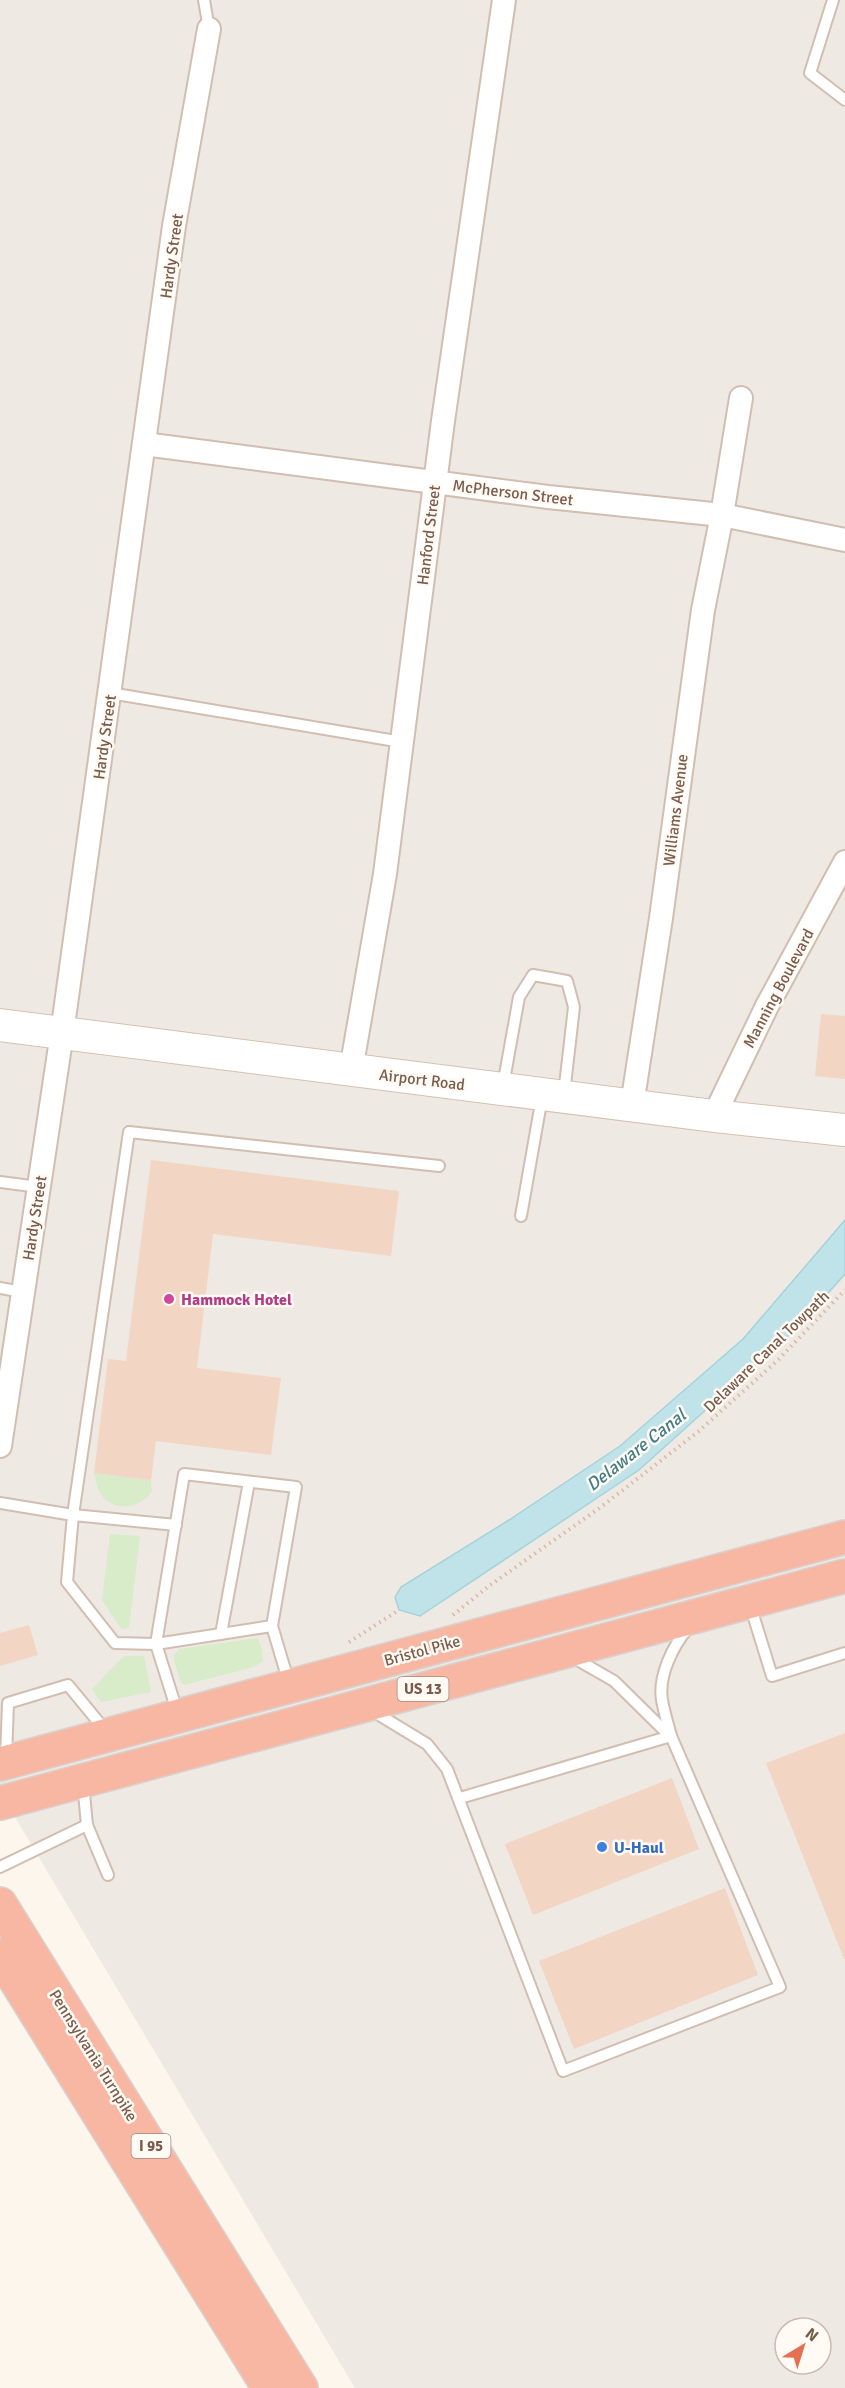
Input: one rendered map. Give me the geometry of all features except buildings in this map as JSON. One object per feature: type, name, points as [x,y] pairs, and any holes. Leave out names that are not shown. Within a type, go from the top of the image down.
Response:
[{"type":"highway","name":"Bristol Pike","points":[[3,1763],[845,1537]]},
{"type":"highway","name":"US 13","points":[[0,1803],[845,1576]]},
{"type":"highway","name":"Pennsylvania Turnpike","points":[[0,1905],[301,2388]]},
{"type":"highway","name":"Pennsylvania Turnpike","points":[[0,1955],[269,2388]]},
{"type":"street","name":"Hanford Street","points":[[351,1070],[385,874],[435,482],[504,0]]},
{"type":"street","name":"Hardy Street","points":[[0,1446],[62,1033],[174,226],[209,29]]},
{"type":"street","name":"Williams Avenue","points":[[632,1106],[661,918],[703,610],[722,515],[741,398]]},
{"type":"street","name":"McPherson Street","points":[[144,444],[548,497],[722,515],[845,540]]},
{"type":"street","name":"Manning Boulevard","points":[[714,1116],[767,1006],[845,862]]},
{"type":"street","name":"Airport Road","points":[[0,1025],[632,1106],[845,1130]]},
{"type":"lane","points":[[204,0],[209,29]]},
{"type":"lane","points":[[832,0],[810,72],[845,100]]},
{"type":"lane","points":[[110,693],[402,742]]},
{"type":"lane","points":[[502,1089],[519,997],[533,975],[567,981],[574,1007],[521,1216]]},
{"type":"lane","points":[[272,1626],[156,1644],[115,1643],[67,1582],[74,1515],[129,1132],[439,1167]]},
{"type":"lane","points":[[0,1182],[39,1187]]},
{"type":"lane","points":[[0,1288],[22,1293]]},
{"type":"lane","points":[[178,1716],[156,1644],[184,1474],[296,1487],[272,1626],[290,1686]]},
{"type":"lane","points":[[221,1635],[249,1482]]},
{"type":"lane","points":[[0,1503],[74,1515],[176,1525]]},
{"type":"lane","points":[[749,1602],[772,1676],[845,1653]]},
{"type":"lane","points":[[363,1705],[427,1744],[447,1769],[563,2071],[780,1987],[671,1736],[661,1698],[663,1680],[676,1646],[702,1614]]},
{"type":"lane","points":[[561,1652],[586,1663],[614,1681],[671,1736]]},
{"type":"lane","points":[[3,1763],[8,1703],[68,1685],[109,1735]]},
{"type":"lane","points":[[460,1798],[671,1736]]},
{"type":"lane","points":[[83,1780],[87,1825],[108,1875]]},
{"type":"lane","points":[[0,1867],[87,1825]]},
{"type":"path","name":"Delaware Canal Towpath","points":[[452,1615],[601,1507],[699,1431],[778,1360],[845,1290]]},
{"type":"path","points":[[343,1646],[399,1610]]},
{"type":"shaded area","points":[[0,0],[845,0],[845,2388],[355,2388],[0,1792]]},
{"type":"green space","points":[[94,1473],[151,1480],[152,1491],[135,1505],[114,1505],[100,1494]]},
{"type":"green space","points":[[110,1534],[140,1536],[129,1628],[123,1629],[119,1626],[102,1600]]},
{"type":"green space","points":[[258,1638],[263,1661],[254,1667],[184,1685],[180,1681],[173,1656],[179,1649]]},
{"type":"green space","points":[[124,1656],[144,1656],[151,1692],[101,1702],[92,1689]]},
{"type":"water","name":"Delaware Canal","points":[[845,1220],[845,1274],[799,1326],[639,1470],[420,1616],[399,1610],[395,1597],[401,1587],[509,1520],[620,1446],[743,1339]]},
{"type":"place","name":"Hammock Hotel","points":[[169,1299]]},
{"type":"place","name":"U-Haul","points":[[602,1847]]}]
